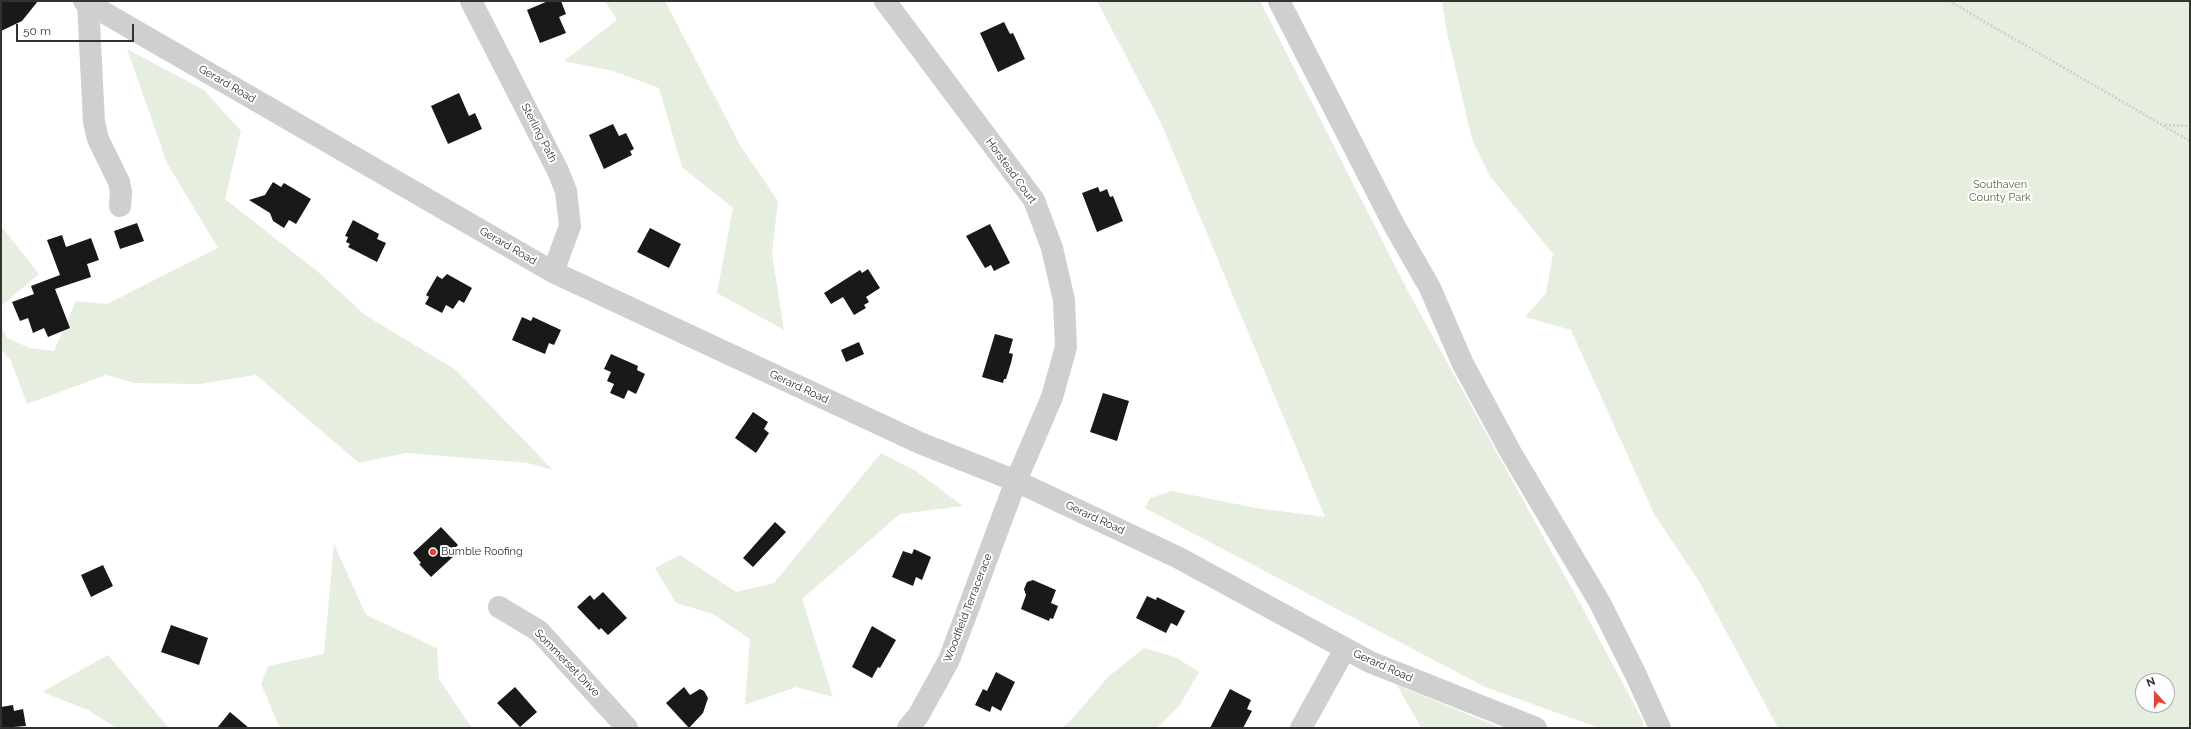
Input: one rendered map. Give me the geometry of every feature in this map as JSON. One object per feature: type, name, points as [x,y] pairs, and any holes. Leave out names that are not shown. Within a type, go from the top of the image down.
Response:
[{"type":"street","name":"Sterling Path","points":[[471,1],[558,171],[566,191],[570,226],[553,272]]},
{"type":"street","name":"Horstead Court","points":[[885,1],[1034,200],[1052,248],[1064,300],[1066,348],[1052,397],[1016,481]]},
{"type":"street","points":[[1279,1],[1394,224],[1430,288],[1463,364],[1510,451],[1600,603],[1635,673],[1660,728]]},
{"type":"street","name":"Gerard Road","points":[[86,2],[553,272],[913,440],[1016,481],[1179,558],[1370,662],[1536,728]]},
{"type":"street","points":[[86,2],[94,122],[98,139],[118,182],[121,192],[120,206]]},
{"type":"street","name":"Woodfield Terracerace","points":[[908,728],[918,716],[949,660],[1016,481]]},
{"type":"street","name":"Sommerset Drive","points":[[499,607],[539,631],[627,728]]},
{"type":"street","points":[[1301,728],[1345,649]]},
{"type":"path","points":[[1949,1],[2190,141]]},
{"type":"path","points":[[2163,125],[2190,126]]},
{"type":"green space","points":[[605,1],[665,1],[740,145],[778,201],[772,253],[784,330],[717,293],[733,208],[682,167],[659,88],[613,71],[564,61],[617,20]]},
{"type":"green space","points":[[1097,1],[1260,1],[1410,295],[1582,607],[1643,721],[1643,728],[1599,728],[1485,687],[1145,508],[1150,498],[1172,491],[1256,508],[1325,517],[1161,123]]},
{"type":"green space","name":"Southaven County Park","points":[[1442,1],[2190,1],[2190,728],[1778,728],[1700,583],[1654,514],[1571,330],[1525,317],[1546,293],[1553,254],[1489,175],[1472,139],[1446,28]]},
{"type":"green space","points":[[127,49],[204,90],[241,131],[225,199],[317,271],[365,315],[456,370],[553,470],[528,463],[406,453],[359,463],[256,375],[200,384],[135,383],[106,375],[27,404],[11,361],[1,349],[1,326],[7,338],[30,348],[54,351],[76,301],[107,304],[218,248],[167,163]]},
{"type":"green space","points":[[1,226],[39,274],[1,306]]},
{"type":"green space","points":[[881,453],[916,471],[963,506],[900,514],[802,599],[833,697],[796,687],[745,705],[750,639],[713,614],[676,603],[655,568],[680,555],[736,592],[774,583]]},
{"type":"green space","points":[[334,544],[366,615],[437,648],[439,679],[472,728],[280,728],[261,684],[268,666],[324,654]]},
{"type":"green space","points":[[1144,648],[1175,657],[1199,672],[1180,705],[1157,728],[1062,728],[1073,718],[1108,677]]},
{"type":"green space","points":[[108,655],[169,728],[116,728],[88,710],[42,692]]},
{"type":"green space","points":[[1397,685],[1501,728],[1421,728]]},
{"type":"building","points":[[1,1],[38,1],[22,21],[1,31]]},
{"type":"building","points":[[548,1],[561,1],[566,14],[559,17],[566,33],[540,43],[527,10]]},
{"type":"building","points":[[1004,22],[1010,34],[1013,33],[1025,59],[998,72],[980,33]]},
{"type":"building","points":[[459,93],[469,116],[475,113],[482,129],[448,144],[431,106]]},
{"type":"building","points":[[613,124],[619,136],[626,133],[634,149],[630,151],[632,155],[604,169],[589,135]]},
{"type":"building","points":[[273,182],[281,187],[284,183],[311,199],[296,224],[289,220],[284,228],[273,221],[270,213],[249,200],[265,195]]},
{"type":"building","points":[[1098,187],[1100,192],[1107,189],[1110,197],[1113,196],[1123,221],[1097,232],[1082,193]]},
{"type":"building","points":[[353,220],[379,234],[377,239],[386,243],[377,262],[348,247],[350,244],[346,242],[348,237],[345,236]]},
{"type":"building","points":[[137,223],[144,241],[120,249],[114,231]]},
{"type":"building","points":[[990,224],[1010,263],[994,271],[991,265],[985,268],[966,236]]},
{"type":"building","points":[[650,228],[681,244],[669,268],[637,252]]},
{"type":"building","points":[[62,235],[66,247],[91,238],[99,260],[87,264],[91,277],[55,289],[70,328],[48,337],[44,328],[33,333],[28,318],[20,321],[12,302],[34,294],[31,286],[60,275],[47,240]]},
{"type":"building","points":[[868,269],[880,288],[866,297],[869,302],[864,305],[866,308],[854,315],[843,297],[831,304],[824,293],[860,270],[862,273]]},
{"type":"building","points":[[447,274],[472,288],[464,303],[459,300],[453,309],[446,305],[442,313],[425,304],[429,297],[426,295],[437,276],[442,279]]},
{"type":"building","points":[[522,317],[531,321],[533,317],[561,330],[554,345],[549,343],[545,354],[512,340]]},
{"type":"building","points":[[995,334],[1013,339],[1009,353],[1013,354],[1011,363],[1006,379],[1004,379],[1003,383],[982,377]]},
{"type":"building","points":[[859,342],[864,354],[846,362],[841,350]]},
{"type":"building","points":[[611,354],[638,366],[637,370],[645,374],[636,394],[628,390],[624,399],[610,393],[614,384],[607,381],[611,372],[604,369]]},
{"type":"building","points":[[1103,393],[1129,401],[1117,441],[1090,432]]},
{"type":"building","points":[[753,412],[768,422],[764,429],[769,433],[756,453],[735,438]]},
{"type":"building","points":[[775,522],[786,532],[753,567],[743,558]]},
{"type":"building","name":"Bumble Roofing","points":[[441,527],[458,545],[452,551],[455,555],[431,577],[419,564],[421,563],[413,553]]},
{"type":"building","points":[[914,549],[931,557],[922,580],[916,577],[913,586],[892,577],[903,551],[912,554]]},
{"type":"building","points":[[103,565],[113,586],[91,597],[81,575]]},
{"type":"building","points":[[1033,580],[1056,590],[1051,603],[1058,606],[1053,619],[1050,618],[1049,621],[1021,609],[1026,595],[1024,589],[1027,582]]},
{"type":"building","points":[[603,592],[627,618],[608,635],[601,628],[599,630],[577,607],[590,595],[594,600]]},
{"type":"building","points":[[1147,596],[1156,600],[1157,597],[1185,611],[1177,626],[1171,623],[1166,633],[1136,618]]},
{"type":"building","points":[[171,625],[208,638],[199,665],[161,652]]},
{"type":"building","points":[[872,626],[896,640],[880,668],[878,667],[872,678],[852,667]]},
{"type":"building","points":[[996,672],[1015,682],[1001,711],[992,706],[990,712],[975,705],[983,689],[987,691]]},
{"type":"building","points":[[515,687],[537,712],[520,727],[497,703]]},
{"type":"building","points":[[684,687],[690,695],[700,689],[704,691],[708,698],[703,713],[689,728],[666,703]]},
{"type":"building","points":[[1230,689],[1251,700],[1247,709],[1252,711],[1243,728],[1210,728]]},
{"type":"building","points":[[13,705],[14,711],[23,709],[26,726],[1,728],[1,707]]},
{"type":"building","points":[[230,712],[249,728],[217,728]]},
{"type":"place","name":"Bumble Roofing","points":[[433,552]]}]
